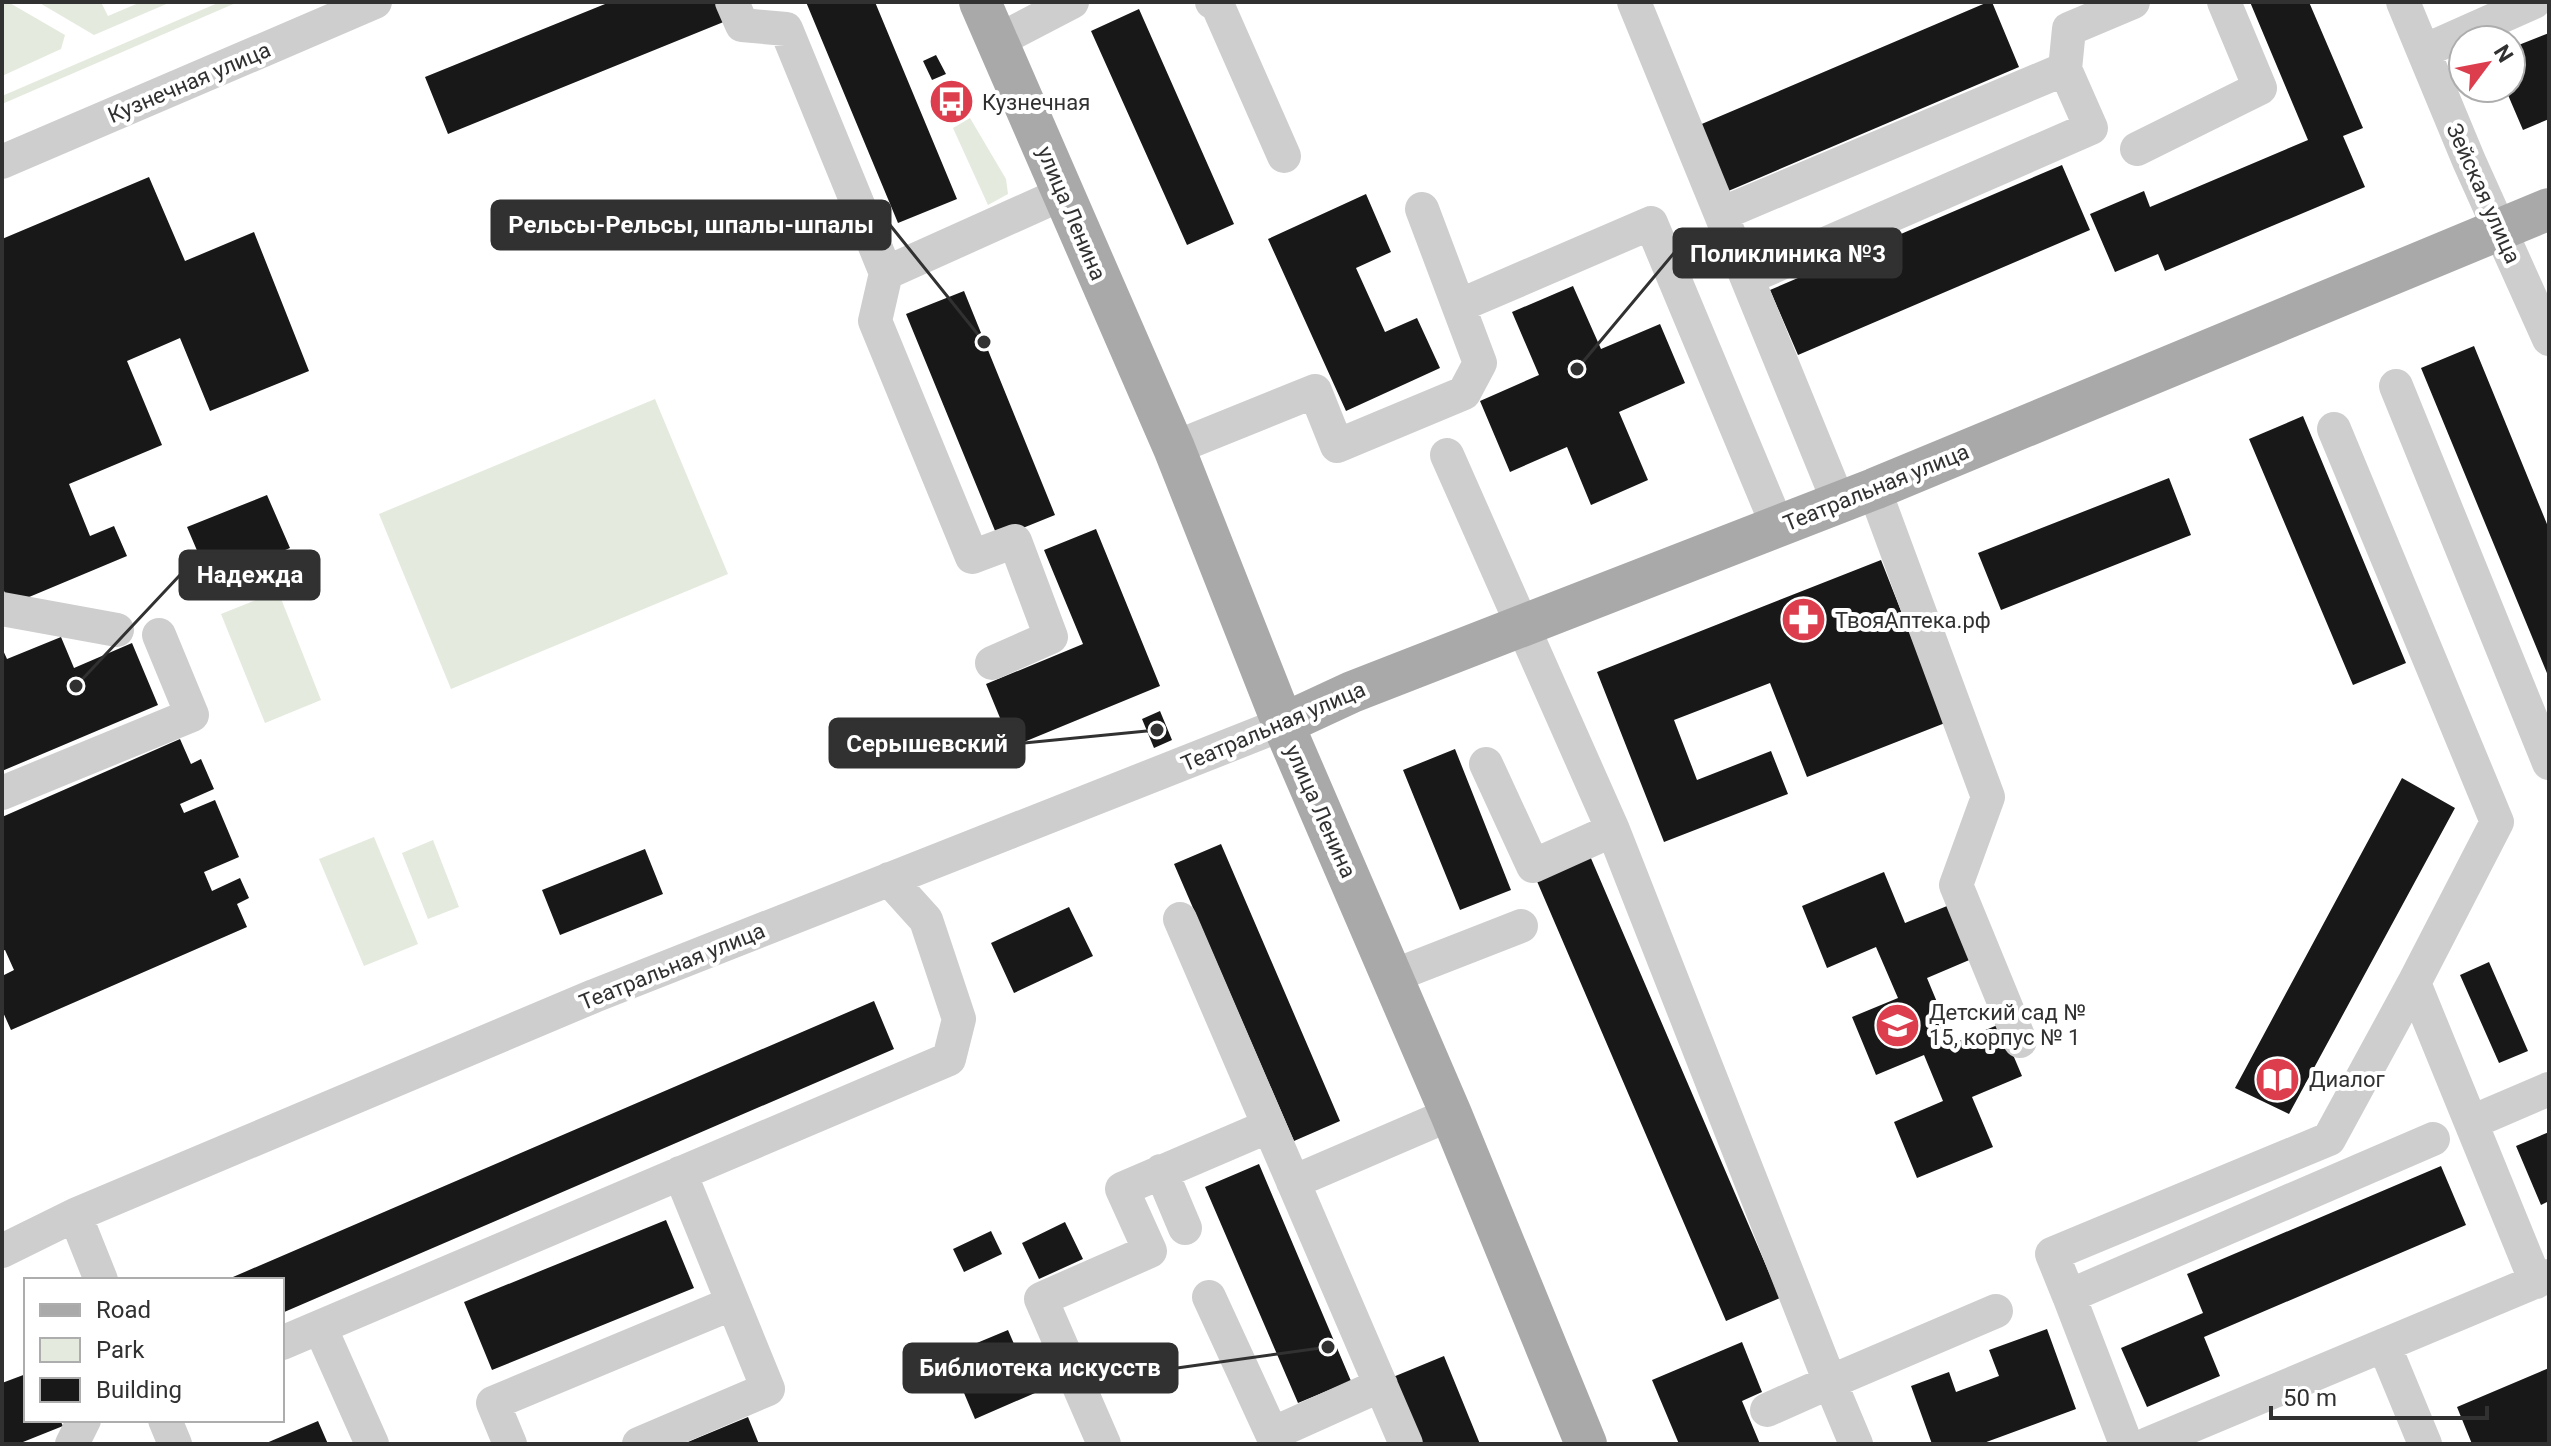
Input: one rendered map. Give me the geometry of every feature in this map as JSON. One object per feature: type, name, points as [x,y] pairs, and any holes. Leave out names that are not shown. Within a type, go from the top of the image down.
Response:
[{"type":"main road","name":"улица Ленина","points":[[980,2],[1174,448],[1283,724],[1393,976],[1586,1444]]},
{"type":"main road","name":"Театральная улица","points":[[1283,724],[1352,692],[1856,496],[2549,209]]},
{"type":"street","name":"Кузнечная улица","points":[[2,162],[375,2]]},
{"type":"street","points":[[732,2],[742,25],[786,29],[886,273],[875,321],[972,557],[1015,541],[1051,637],[992,663]]},
{"type":"street","points":[[997,41],[1072,2]]},
{"type":"street","points":[[1634,2],[1747,278],[1856,496],[1988,797],[1956,885],[2020,1041]]},
{"type":"street","points":[[1747,278],[2091,128],[2065,69],[2069,29],[2133,2]]},
{"type":"street","points":[[2137,149],[2260,88],[2224,2]]},
{"type":"street","name":"Зейская улица","points":[[2403,2],[2549,339]]},
{"type":"street","points":[[2424,51],[2534,2]]},
{"type":"street","points":[[1217,3],[1284,156]]},
{"type":"street","points":[[1721,214],[2065,69]]},
{"type":"street","points":[[886,273],[1064,193]]},
{"type":"street","points":[[1174,448],[1315,391],[1337,446],[1464,393],[1480,363],[1422,209]]},
{"type":"street","points":[[1470,301],[1651,223],[1778,527]]},
{"type":"street","points":[[2396,386],[2549,763]]},
{"type":"street","points":[[2126,1444],[2052,1254],[2329,1139],[2497,822],[2334,429]]},
{"type":"street","points":[[1447,455],[1613,830],[1856,1444]]},
{"type":"street","points":[[2,609],[117,630]]},
{"type":"street","points":[[2,793],[192,715],[159,635]]},
{"type":"street","name":"Театральная улица","points":[[2,1251],[75,1215],[594,996],[1283,724]]},
{"type":"street","points":[[1486,764],[1533,866],[1613,830]]},
{"type":"street","points":[[284,1342],[949,1059],[959,1019],[931,934],[926,920],[889,879]]},
{"type":"street","points":[[1180,919],[1406,1444]]},
{"type":"street","points":[[1393,976],[1521,926]]},
{"type":"street","points":[[2148,1444],[2543,1279],[2414,983]]},
{"type":"street","points":[[2472,1122],[2549,1089]]},
{"type":"street","points":[[1293,1182],[1451,1114]]},
{"type":"street","points":[[1104,1444],[1041,1299],[1150,1251],[1122,1189],[1269,1126]]},
{"type":"street","points":[[2069,1296],[2433,1139]]},
{"type":"street","points":[[1161,1171],[1185,1228]]},
{"type":"street","points":[[639,1444],[768,1389],[680,1173]]},
{"type":"street","points":[[75,1215],[100,1278]]},
{"type":"street","points":[[1209,1297],[1272,1434],[1381,1385]]},
{"type":"street","points":[[510,1444],[493,1403],[733,1303]]},
{"type":"street","points":[[1767,1410],[1996,1311]]},
{"type":"street","points":[[320,1327],[372,1444]]},
{"type":"street","points":[[2384,1345],[2425,1444]]},
{"type":"street","points":[[72,1444],[83,1422]]},
{"type":"street","points":[[166,1422],[175,1444]]},
{"type":"green space","points":[[2,2],[8,2],[65,35],[61,49],[2,76]]},
{"type":"green space","points":[[38,2],[101,2],[108,16],[141,2],[171,2],[94,35]]},
{"type":"green space","points":[[220,2],[238,2],[2,104],[2,96]]},
{"type":"green space","points":[[970,118],[1006,179],[1008,194],[988,205],[953,128]]},
{"type":"green space","points":[[655,399],[728,574],[451,689],[379,514]]},
{"type":"green space","points":[[278,591],[321,700],[265,723],[221,614]]},
{"type":"green space","points":[[374,837],[418,944],[364,966],[319,859]]},
{"type":"green space","points":[[433,840],[459,907],[428,919],[402,853]]},
{"type":"building","points":[[610,2],[718,2],[726,21],[448,134],[425,77]]},
{"type":"building","points":[[806,2],[875,2],[957,199],[898,223]]},
{"type":"building","points":[[1992,2],[2019,67],[1726,192],[1697,126]]},
{"type":"building","points":[[2250,2],[2309,2],[2363,128],[2343,136],[2365,187],[2165,271],[2158,254],[2115,272],[2090,214],[2144,191],[2150,207],[2308,140]]},
{"type":"building","points":[[1139,9],[1234,224],[1187,245],[1091,31]]},
{"type":"building","points":[[2549,33],[2549,119],[2523,130],[2512,104],[2527,104],[2527,42]]},
{"type":"building","points":[[936,55],[946,74],[932,80],[923,61]]},
{"type":"building","points":[[2062,165],[2090,230],[1798,355],[1770,290]]},
{"type":"building","points":[[149,177],[185,261],[254,232],[309,371],[210,411],[180,338],[127,361],[162,445],[69,484],[90,536],[114,526],[127,556],[10,605],[2,586],[2,239]]},
{"type":"building","points":[[1366,194],[1391,252],[1356,268],[1385,332],[1417,318],[1440,368],[1346,411],[1268,239]]},
{"type":"building","points":[[1573,286],[1601,349],[1660,324],[1685,383],[1619,412],[1648,480],[1591,505],[1567,447],[1510,472],[1480,401],[1539,375],[1512,312]]},
{"type":"building","points":[[964,291],[1055,515],[998,538],[906,314]]},
{"type":"building","points":[[2474,346],[2549,529],[2549,678],[2421,368]]},
{"type":"building","points":[[2303,416],[2406,663],[2353,685],[2249,439]]},
{"type":"building","points":[[2169,478],[2191,535],[2001,610],[1978,553]]},
{"type":"building","points":[[267,495],[290,548],[210,581],[187,527]]},
{"type":"building","points":[[1096,529],[1160,686],[1012,747],[986,684],[1083,644],[1044,550]]},
{"type":"building","points":[[1881,560],[1945,723],[1807,777],[1770,683],[1674,720],[1697,780],[1771,751],[1788,794],[1664,842],[1597,672]]},
{"type":"building","points":[[61,637],[74,668],[132,643],[158,705],[2,771],[2,648],[7,659]]},
{"type":"building","points":[[1160,711],[1172,740],[1154,748],[1142,719]]},
{"type":"building","points":[[180,739],[191,764],[201,759],[214,789],[180,804],[184,813],[215,800],[239,857],[204,872],[212,891],[240,878],[249,898],[237,904],[247,927],[11,1030],[2,1010],[2,976],[14,970],[5,950],[2,951],[2,817]]},
{"type":"building","points":[[1455,749],[1511,890],[1460,910],[1403,770]]},
{"type":"building","points":[[2402,778],[2455,808],[2289,1114],[2235,1088]]},
{"type":"building","points":[[1221,844],[1340,1121],[1294,1141],[1174,864]]},
{"type":"building","points":[[645,849],[663,894],[560,935],[542,890]]},
{"type":"building","points":[[1590,856],[1780,1298],[1726,1321],[1536,879]]},
{"type":"building","points":[[1884,872],[1905,923],[1952,904],[1974,958],[1927,978],[1954,1043],[2000,1024],[2022,1076],[1972,1097],[1993,1147],[1917,1178],[1894,1122],[1943,1101],[1924,1055],[1876,1075],[1852,1017],[1898,998],[1876,947],[1827,968],[1802,906]]},
{"type":"building","points":[[1069,907],[1093,956],[1014,993],[991,943]]},
{"type":"building","points":[[2489,962],[2528,1051],[2499,1063],[2460,975]]},
{"type":"building","points":[[874,1001],[894,1049],[284,1312],[284,1278],[231,1278]]},
{"type":"building","points":[[2549,1132],[2549,1201],[2541,1205],[2516,1146]]},
{"type":"building","points":[[1259,1164],[1351,1381],[1298,1403],[1205,1187]]},
{"type":"building","points":[[2441,1166],[2466,1225],[2204,1337],[2220,1376],[2147,1407],[2121,1348],[2203,1313],[2187,1274]]},
{"type":"building","points":[[666,1220],[694,1288],[492,1370],[464,1302]]},
{"type":"building","points":[[1065,1222],[1083,1259],[1039,1279],[1022,1243]]},
{"type":"building","points":[[991,1231],[1002,1254],[964,1272],[953,1249]]},
{"type":"building","points":[[2047,1329],[2076,1409],[1981,1444],[1932,1444],[1911,1386],[1949,1372],[1956,1392],[1999,1376],[1989,1350]]},
{"type":"building","points":[[1008,1330],[1035,1393],[975,1419],[948,1355]]},
{"type":"building","points":[[1742,1342],[1762,1392],[1742,1401],[1760,1444],[1679,1444],[1652,1380]]},
{"type":"building","points":[[1444,1356],[1480,1444],[1420,1444],[1393,1377]]},
{"type":"building","points":[[2549,1368],[2549,1444],[2472,1444],[2457,1407]]},
{"type":"building","points":[[24,1375],[24,1422],[61,1422],[63,1426],[18,1444],[2,1444],[2,1383]]},
{"type":"building","points":[[748,1417],[759,1444],[683,1444]]},
{"type":"building","points":[[318,1421],[328,1444],[264,1444]]},
{"type":"place","name":"Кузнечная","points":[[951,102]]},
{"type":"place","name":"Рельсы-Рельсы, шпалы-шпалы","points":[[984,342]]},
{"type":"place","name":"Поликлиника №3","points":[[1577,369]]},
{"type":"place","name":"ТвояАптека.рф","points":[[1804,620]]},
{"type":"place","name":"Надежда","points":[[76,686]]},
{"type":"place","name":"Серышевский","points":[[1157,730]]},
{"type":"place","name":"Детский сад № 15, корпус № 1","points":[[1898,1025]]},
{"type":"place","name":"Диалог","points":[[2278,1079]]},
{"type":"place","name":"Библиотека искусств","points":[[1328,1347]]}]
